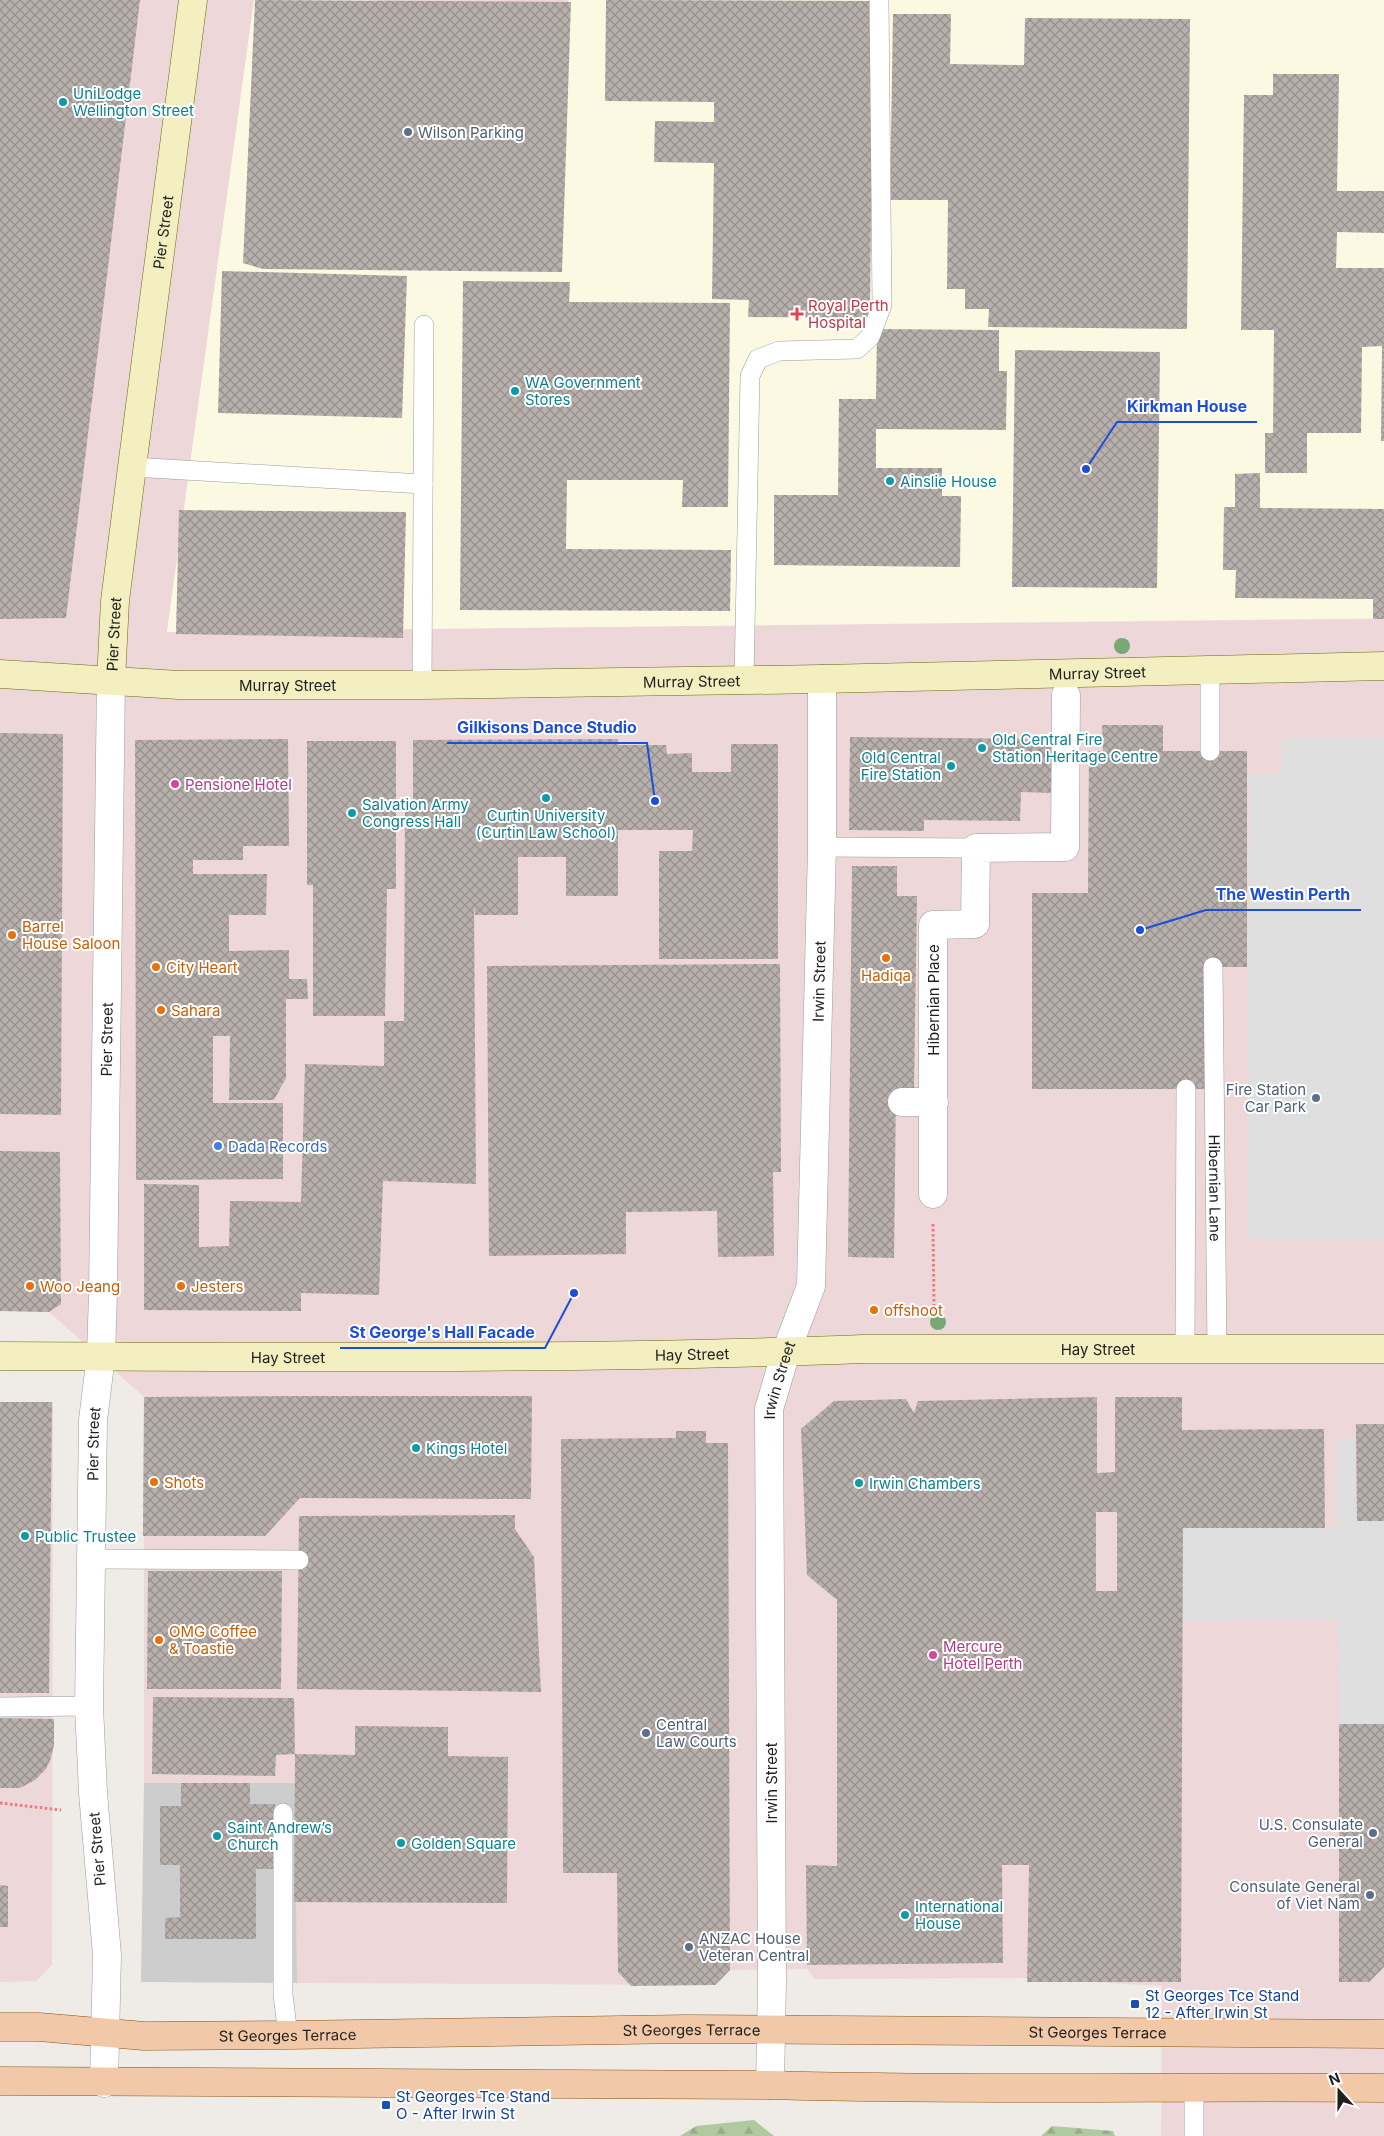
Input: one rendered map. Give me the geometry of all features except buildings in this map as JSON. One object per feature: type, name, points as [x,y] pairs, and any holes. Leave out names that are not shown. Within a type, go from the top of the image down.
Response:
[{"type":"main road","name":"St Georges Terrace","points":[[0,2027],[40,2027],[144,2036],[770,2029],[1384,2034]]},
{"type":"main road","points":[[0,2081],[770,2085],[878,2088],[1194,2086],[1384,2088]]},
{"type":"street","name":"Pier Street","points":[[104,2083],[107,1955],[92,1793],[89,1706],[94,1420],[101,1356],[111,680],[115,601],[193,0]]},
{"type":"street","name":"Murray Street","points":[[0,674],[179,685],[422,685],[822,679],[1384,666]]},
{"type":"street","name":"Irwin Street","points":[[770,2085],[772,1982],[769,1409],[786,1352],[811,1286],[814,1100],[822,847],[822,679]]},
{"type":"street","points":[[976,848],[1065,847],[1066,695]]},
{"type":"street","name":"Hibernian Place","points":[[933,1194],[933,925],[975,924],[976,848]]},
{"type":"street","points":[[902,1102],[934,1102]]},
{"type":"street","name":"Hay Street","points":[[0,1356],[503,1356],[863,1350],[1384,1349]]},
{"type":"lane","points":[[744,680],[750,376],[758,359],[779,351],[857,349],[870,337],[882,305],[879,0]]},
{"type":"lane","points":[[422,685],[424,325]]},
{"type":"lane","points":[[132,467],[423,484]]},
{"type":"lane","points":[[1210,670],[1210,751]]},
{"type":"lane","points":[[822,847],[976,848]]},
{"type":"lane","name":"Hibernian Lane","points":[[1213,967],[1211,1031],[1217,1349]]},
{"type":"lane","name":"Hibernian Lane","points":[[1185,1349],[1186,1089]]},
{"type":"lane","points":[[92,1559],[299,1560]]},
{"type":"lane","points":[[0,1707],[89,1706]]},
{"type":"lane","points":[[284,1813],[283,1995],[288,2035]]},
{"type":"lane","points":[[1194,2086],[1194,2136]]},
{"type":"path","points":[[933,1257],[934,1311]]},
{"type":"path","points":[[0,1804],[61,1810]]},
{"type":"shaded area","points":[[0,0],[254,0],[167,631],[1384,619],[1384,2136],[1161,2136],[1162,1986],[1022,1978],[815,1979],[807,1969],[730,1970],[716,1985],[297,1983],[295,1783],[144,1783],[144,1397],[49,1312],[0,1311]]},
{"type":"shaded area","name":"Royal Perth Hospital","points":[[254,0],[362,0],[568,9],[568,0],[1384,0],[1384,618],[167,632]]},
{"type":"shaded area","points":[[362,0],[568,0],[568,9]]},
{"type":"shaded area","name":"Fire Station Car Park","points":[[1281,738],[1384,738],[1384,1240],[1248,1240],[1249,774],[1281,774]]},
{"type":"shaded area","points":[[0,1402],[53,1402],[52,1965],[36,1981],[0,1982]]},
{"type":"shaded area","points":[[1336,1438],[1356,1439],[1357,1521],[1384,1521],[1384,1724],[1339,1724],[1338,1619],[1181,1621],[1183,1528],[1337,1528]]},
{"type":"shaded area","points":[[144,1783],[295,1783],[297,1983],[141,1982]]},
{"type":"green space","points":[[754,2120],[774,2136],[680,2136],[696,2126]]},
{"type":"green space","points":[[1052,2126],[1113,2131],[1115,2136],[1041,2136]]},
{"type":"place","name":"UniLodge Wellington Street","points":[[63,102]]},
{"type":"place","name":"Wilson Parking","points":[[408,132]]},
{"type":"place","name":"Royal Perth Hospital","points":[[797,314]]},
{"type":"place","name":"WA Government Stores","points":[[515,391]]},
{"type":"place","name":"Kirkman House","points":[[1086,469]]},
{"type":"place","name":"Ainslie House","points":[[890,481]]},
{"type":"place","name":"Old Central Fire Station Heritage Centre","points":[[982,748]]},
{"type":"place","name":"Old Central Fire Station","points":[[951,766]]},
{"type":"place","name":"Pensione Hotel","points":[[175,784]]},
{"type":"place","name":"Curtin University (Curtin Law School)","points":[[546,798]]},
{"type":"place","name":"Gilkisons Dance Studio","points":[[655,801]]},
{"type":"place","name":"Salvation Army Congress Hall","points":[[352,813]]},
{"type":"place","name":"The Westin Perth","points":[[1140,930]]},
{"type":"place","name":"Barrel House Saloon","points":[[12,935]]},
{"type":"place","name":"Hadiqa","points":[[886,958]]},
{"type":"place","name":"City Heart","points":[[156,967]]},
{"type":"place","name":"Sahara","points":[[161,1010]]},
{"type":"place","name":"Fire Station Car Park","points":[[1316,1098]]},
{"type":"place","name":"Dada Records","points":[[218,1146]]},
{"type":"place","name":"Woo Jeang","points":[[30,1286]]},
{"type":"place","name":"Jesters","points":[[181,1286]]},
{"type":"place","name":"St George's Hall Facade","points":[[574,1293]]},
{"type":"place","name":"offshoot","points":[[874,1310]]},
{"type":"place","name":"Kings Hotel","points":[[416,1448]]},
{"type":"place","name":"Shots","points":[[154,1482]]},
{"type":"place","name":"Irwin Chambers","points":[[859,1483]]},
{"type":"place","name":"Public Trustee","points":[[25,1536]]},
{"type":"place","name":"OMG Coffee & Toastie","points":[[159,1640]]},
{"type":"place","name":"Mercure Hotel Perth","points":[[933,1655]]},
{"type":"place","name":"Central Law Courts","points":[[646,1733]]},
{"type":"place","name":"U.S. Consulate General","points":[[1373,1833]]},
{"type":"place","name":"Saint Andrew’s Church","points":[[217,1836]]},
{"type":"place","name":"Golden Square","points":[[401,1843]]},
{"type":"place","name":"Consulate General of Viet Nam","points":[[1370,1895]]},
{"type":"place","name":"International House","points":[[905,1915]]},
{"type":"place","name":"ANZAC House Veteran Central","points":[[689,1947]]},
{"type":"place","name":"St Georges Tce Stand 12 - After Irwin St","points":[[1135,2004]]},
{"type":"place","name":"St Georges Tce Stand O - After Irwin St","points":[[386,2105]]}]
